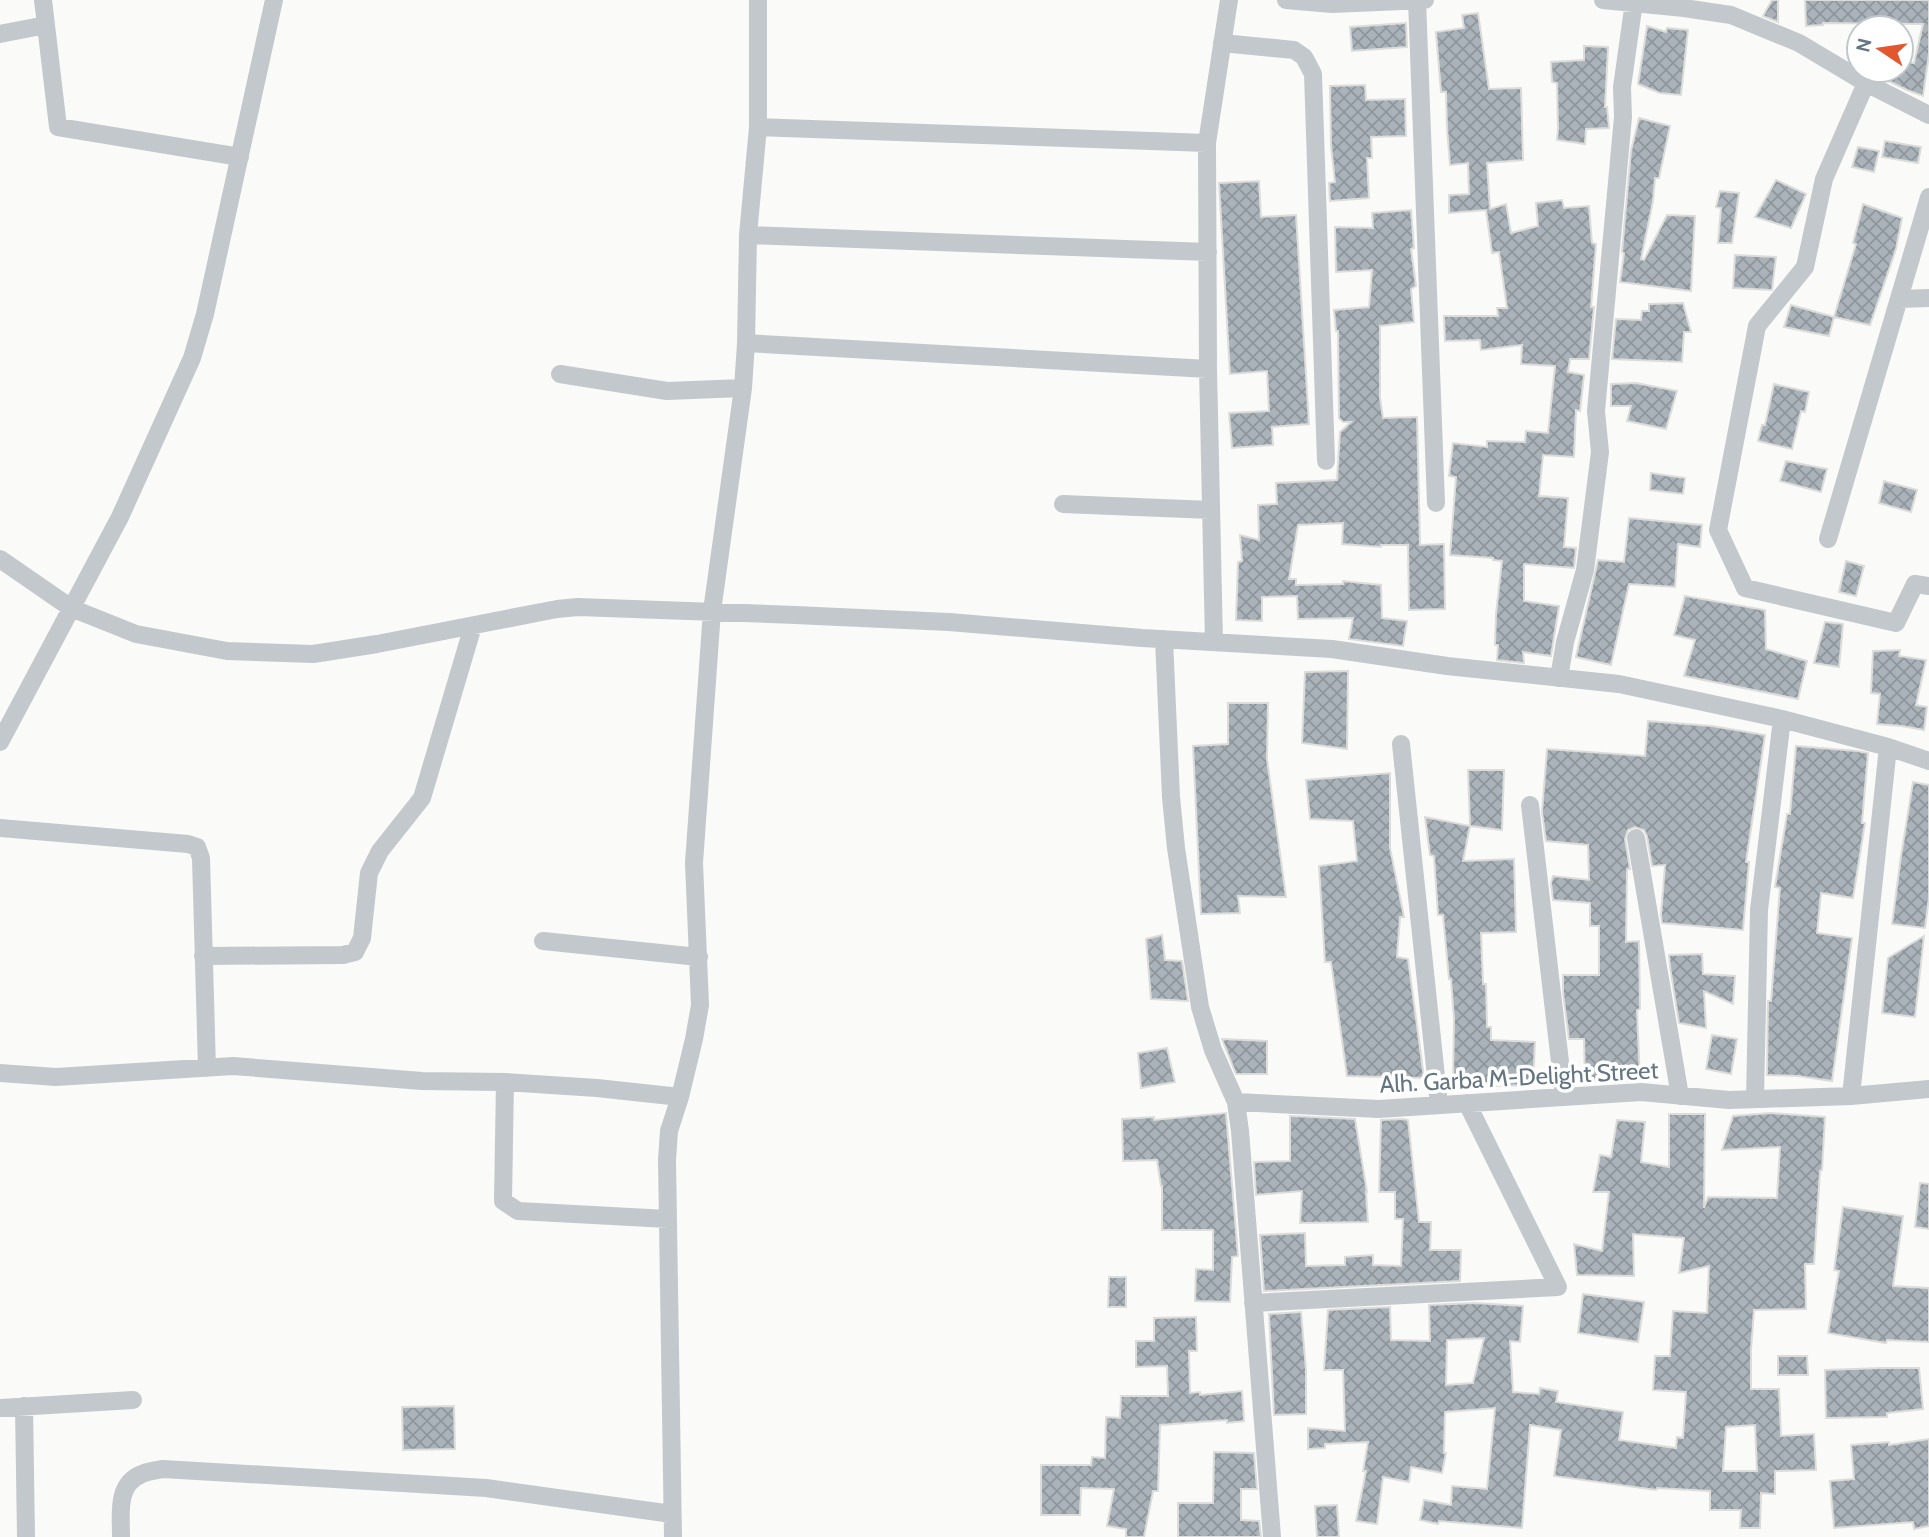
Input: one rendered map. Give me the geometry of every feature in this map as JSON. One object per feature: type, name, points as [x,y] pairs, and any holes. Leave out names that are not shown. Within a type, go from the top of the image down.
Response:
[{"type":"street","points":[[43,0],[58,127],[240,157]]},
{"type":"street","points":[[0,742],[5,724],[121,517],[192,358],[205,314],[274,0]]},
{"type":"street","points":[[673,1537],[669,1131],[680,1097],[700,1005],[694,863],[712,611],[743,388],[748,235],[758,127],[758,0]]},
{"type":"street","points":[[1214,642],[1208,369],[1207,143],[1229,0]]},
{"type":"street","points":[[1286,0],[1332,4],[1425,0]]},
{"type":"street","points":[[1417,0],[1436,503]]},
{"type":"street","points":[[1603,0],[1731,15],[1799,43],[1845,70]]},
{"type":"street","points":[[1559,678],[1565,642],[1585,570],[1600,452],[1596,411],[1623,117],[1622,87],[1634,2]]},
{"type":"street","points":[[0,34],[46,25]]},
{"type":"street","points":[[1222,43],[1294,50],[1304,57],[1313,74],[1326,461]]},
{"type":"street","points":[[1865,84],[1825,178],[1805,267],[1757,326],[1718,530],[1745,588],[1896,623],[1915,584],[1929,586]]},
{"type":"street","points":[[1870,84],[1929,115]]},
{"type":"street","points":[[758,127],[1207,143]]},
{"type":"street","points":[[1828,539],[1929,197]]},
{"type":"street","points":[[748,235],[1208,252]]},
{"type":"street","points":[[1899,299],[1929,298]]},
{"type":"street","points":[[746,343],[1208,369]]},
{"type":"street","points":[[560,374],[667,391],[743,388]]},
{"type":"street","points":[[1063,504],[1211,510]]},
{"type":"street","points":[[0,559],[71,608],[136,634],[227,651],[313,654],[578,607],[948,622],[1332,649],[1447,666],[1619,684],[1782,719],[1888,747],[1929,761]]},
{"type":"street","points":[[203,956],[343,955],[355,952],[362,938],[369,873],[380,851],[422,798],[473,626]]},
{"type":"street","points":[[1164,639],[1172,810],[1200,1007],[1213,1050],[1236,1102],[1272,1537]]},
{"type":"street","points":[[1755,1099],[1759,910],[1782,719]]},
{"type":"street","points":[[1401,744],[1439,1105]]},
{"type":"street","points":[[1851,1096],[1888,747]]},
{"type":"street","points":[[1530,805],[1564,1096]]},
{"type":"street","points":[[0,828],[188,844],[197,847],[201,858],[206,1068]]},
{"type":"street","points":[[1636,838],[1680,1096]]},
{"type":"street","points":[[543,941],[699,957]]},
{"type":"street","points":[[0,1073],[56,1077],[233,1066],[422,1081],[505,1082],[597,1088],[680,1097]]},
{"type":"street","points":[[505,1082],[503,1201],[518,1211],[668,1219]]},
{"type":"street","name":"Alh. Garba M-Delight Street","points":[[1236,1102],[1379,1109],[1641,1092],[1729,1100],[1851,1096],[1929,1089]]},
{"type":"street","points":[[1253,1303],[1558,1287],[1467,1103]]},
{"type":"street","points":[[0,1408],[133,1400]]},
{"type":"street","points":[[24,1406],[26,1537]]},
{"type":"street","points":[[121,1537],[121,1499],[127,1483],[141,1474],[163,1469],[486,1488],[672,1514]]},
{"type":"building","points":[[1772,0],[1778,0],[1778,22],[1763,16]]},
{"type":"building","points":[[1805,0],[1929,0],[1929,54],[1923,96],[1895,84],[1915,84],[1915,59],[1923,24],[1915,24],[1915,14],[1845,14],[1845,23],[1806,26]]},
{"type":"building","points":[[1478,13],[1489,89],[1521,88],[1523,160],[1487,163],[1490,209],[1506,204],[1511,233],[1538,226],[1536,203],[1562,200],[1564,208],[1589,206],[1592,243],[1596,244],[1589,359],[1570,359],[1568,372],[1584,375],[1580,411],[1576,410],[1574,457],[1543,455],[1539,496],[1568,498],[1564,547],[1576,548],[1574,568],[1524,564],[1524,601],[1559,606],[1551,656],[1523,652],[1524,663],[1497,660],[1496,614],[1502,561],[1450,555],[1456,477],[1449,476],[1453,443],[1487,447],[1487,441],[1525,442],[1526,431],[1548,433],[1555,366],[1521,364],[1522,345],[1481,350],[1480,340],[1445,341],[1444,316],[1498,316],[1497,308],[1507,308],[1499,252],[1492,253],[1486,210],[1449,213],[1449,195],[1469,194],[1468,163],[1450,165],[1446,92],[1441,92],[1436,32],[1464,28],[1462,15]]},
{"type":"building","points":[[1406,23],[1407,47],[1352,51],[1350,27]]},
{"type":"building","points":[[1647,26],[1666,32],[1667,28],[1688,30],[1681,95],[1660,93],[1638,84]]},
{"type":"building","points":[[1584,46],[1608,47],[1605,107],[1609,128],[1586,129],[1585,144],[1557,140],[1557,83],[1552,82],[1551,62],[1584,60]]},
{"type":"building","points":[[1365,85],[1366,100],[1405,99],[1406,136],[1371,137],[1372,158],[1367,158],[1369,198],[1330,201],[1329,183],[1335,182],[1331,146],[1330,86]]},
{"type":"building","points":[[1639,118],[1670,126],[1659,178],[1655,178],[1641,259],[1644,260],[1667,215],[1695,216],[1691,291],[1620,282],[1631,151]]},
{"type":"building","points":[[1885,141],[1921,147],[1918,163],[1882,157]]},
{"type":"building","points":[[1858,147],[1879,151],[1874,172],[1852,167]]},
{"type":"building","points":[[1776,180],[1806,194],[1791,228],[1755,217]]},
{"type":"building","points":[[1259,181],[1261,217],[1296,215],[1309,424],[1272,427],[1273,445],[1232,448],[1229,413],[1269,411],[1267,371],[1230,374],[1219,183]]},
{"type":"building","points":[[1720,191],[1739,193],[1732,243],[1718,243],[1721,208],[1716,207]]},
{"type":"building","points":[[1863,204],[1902,218],[1896,249],[1870,325],[1834,317],[1856,244],[1853,243]]},
{"type":"building","points":[[1411,210],[1414,248],[1411,249],[1416,286],[1411,289],[1414,322],[1380,326],[1380,398],[1383,418],[1417,417],[1420,545],[1444,544],[1445,609],[1409,610],[1408,545],[1381,547],[1342,544],[1343,523],[1298,525],[1289,579],[1296,579],[1296,585],[1343,584],[1343,581],[1381,585],[1382,618],[1407,621],[1403,646],[1349,639],[1353,618],[1298,619],[1297,596],[1262,597],[1262,621],[1236,620],[1238,562],[1242,561],[1240,535],[1259,540],[1258,505],[1277,504],[1276,483],[1337,480],[1340,432],[1351,422],[1343,422],[1339,418],[1338,331],[1334,310],[1369,307],[1372,270],[1336,272],[1335,227],[1373,228],[1372,213]]},
{"type":"building","points":[[1735,255],[1776,257],[1772,290],[1733,288]]},
{"type":"building","points":[[1683,303],[1691,332],[1684,332],[1682,362],[1612,359],[1616,319],[1641,320],[1642,311],[1649,311],[1649,304]]},
{"type":"building","points":[[1791,305],[1834,317],[1829,336],[1784,327]]},
{"type":"building","points":[[1636,383],[1677,391],[1666,429],[1627,421],[1631,406],[1611,406],[1611,384]]},
{"type":"building","points":[[1774,384],[1809,392],[1805,412],[1801,411],[1792,449],[1758,441],[1762,425],[1765,425]]},
{"type":"building","points":[[1786,461],[1827,469],[1821,492],[1780,481]]},
{"type":"building","points":[[1651,473],[1685,478],[1683,494],[1650,490]]},
{"type":"building","points":[[1884,481],[1917,490],[1911,512],[1879,503]]},
{"type":"building","points":[[1629,518],[1702,525],[1700,547],[1678,544],[1675,587],[1629,584],[1611,665],[1576,657],[1598,560],[1624,562]]},
{"type":"building","points":[[1846,561],[1864,566],[1856,596],[1839,592]]},
{"type":"building","points":[[1685,596],[1765,610],[1766,649],[1807,661],[1798,699],[1684,676],[1695,640],[1674,635]]},
{"type":"building","points":[[1825,622],[1843,624],[1839,667],[1814,663]]},
{"type":"building","points":[[1900,650],[1899,656],[1926,660],[1916,705],[1927,707],[1924,730],[1877,724],[1880,694],[1871,693],[1873,651]]},
{"type":"building","points":[[1348,671],[1347,749],[1302,743],[1305,672]]},
{"type":"building","points":[[1228,703],[1268,703],[1267,759],[1286,897],[1238,896],[1240,913],[1201,914],[1193,746],[1228,744]]},
{"type":"building","points":[[1648,721],[1712,726],[1765,735],[1746,862],[1749,862],[1743,930],[1662,923],[1665,865],[1652,866],[1644,830],[1635,827],[1628,830],[1625,839],[1630,869],[1627,869],[1626,942],[1639,941],[1640,1009],[1637,1010],[1640,1080],[1585,1082],[1584,1039],[1569,1039],[1563,975],[1599,975],[1599,926],[1590,926],[1590,903],[1553,900],[1553,876],[1589,880],[1588,845],[1546,841],[1542,812],[1547,749],[1645,756]]},
{"type":"building","points":[[1796,746],[1868,753],[1862,823],[1865,823],[1853,898],[1821,893],[1817,933],[1852,938],[1832,1081],[1767,1075],[1768,1001],[1771,1001],[1780,888],[1775,887],[1787,814],[1790,814]]},
{"type":"building","points":[[1468,770],[1504,770],[1502,830],[1470,826]]},
{"type":"building","points":[[1390,773],[1390,848],[1404,917],[1400,917],[1397,957],[1408,959],[1424,1078],[1347,1076],[1331,962],[1325,962],[1319,866],[1357,861],[1353,821],[1310,819],[1306,780]]},
{"type":"building","points":[[1913,782],[1929,785],[1929,897],[1925,928],[1892,924]]},
{"type":"building","points":[[1425,817],[1470,826],[1463,861],[1514,859],[1516,932],[1481,933],[1483,984],[1486,984],[1487,1027],[1491,1027],[1491,1040],[1535,1042],[1533,1085],[1453,1083],[1454,1019],[1451,979],[1443,915],[1438,915],[1434,856],[1430,855]]},
{"type":"building","points":[[1162,935],[1165,960],[1182,961],[1188,1001],[1151,999],[1146,939]]},
{"type":"building","points":[[1924,936],[1915,1017],[1882,1013],[1888,958]]},
{"type":"building","points":[[1702,954],[1703,974],[1735,976],[1733,1004],[1704,991],[1706,1028],[1679,1023],[1669,955]]},
{"type":"building","points":[[1712,1035],[1737,1039],[1731,1074],[1706,1069]]},
{"type":"building","points":[[1222,1039],[1267,1041],[1267,1074],[1236,1074]]},
{"type":"building","points":[[1167,1048],[1175,1082],[1141,1088],[1138,1053]]},
{"type":"building","points":[[1226,1113],[1238,1256],[1232,1257],[1230,1302],[1195,1301],[1196,1269],[1213,1270],[1213,1230],[1162,1230],[1162,1186],[1157,1160],[1123,1161],[1122,1119],[1154,1117],[1154,1120]]},
{"type":"building","points":[[1771,1113],[1825,1117],[1814,1264],[1805,1264],[1806,1309],[1754,1310],[1751,1350],[1751,1389],[1779,1389],[1781,1436],[1814,1434],[1816,1470],[1775,1471],[1775,1494],[1761,1493],[1760,1528],[1740,1528],[1741,1510],[1710,1510],[1710,1491],[1656,1490],[1554,1476],[1561,1430],[1530,1425],[1522,1528],[1439,1521],[1438,1524],[1420,1520],[1424,1500],[1451,1505],[1452,1486],[1487,1489],[1495,1408],[1445,1412],[1446,1453],[1442,1473],[1411,1467],[1409,1482],[1383,1477],[1377,1524],[1356,1521],[1366,1471],[1363,1471],[1368,1442],[1325,1444],[1325,1448],[1308,1449],[1308,1428],[1345,1431],[1343,1370],[1324,1370],[1328,1310],[1390,1307],[1391,1340],[1430,1341],[1429,1305],[1475,1303],[1523,1306],[1520,1342],[1510,1341],[1513,1392],[1539,1394],[1540,1388],[1558,1391],[1556,1402],[1623,1412],[1619,1440],[1676,1448],[1677,1437],[1683,1438],[1686,1392],[1653,1390],[1655,1356],[1670,1356],[1673,1311],[1707,1313],[1709,1266],[1679,1273],[1684,1238],[1633,1234],[1634,1276],[1577,1275],[1574,1244],[1602,1251],[1609,1192],[1593,1192],[1600,1155],[1611,1157],[1617,1120],[1645,1122],[1641,1162],[1669,1167],[1669,1114],[1705,1114],[1704,1208],[1708,1197],[1777,1198],[1780,1147],[1722,1150],[1733,1116]],"holes":[[[1484,1338],[1473,1383],[1446,1385],[1447,1340]],[[1755,1425],[1757,1471],[1723,1471],[1726,1427]]]},
{"type":"building","points":[[1290,1116],[1355,1119],[1367,1192],[1368,1222],[1300,1223],[1302,1191],[1256,1195],[1254,1162],[1290,1161]]},
{"type":"building","points":[[1381,1120],[1408,1120],[1419,1222],[1431,1222],[1430,1250],[1461,1250],[1460,1281],[1264,1291],[1260,1235],[1305,1233],[1306,1266],[1345,1265],[1345,1257],[1373,1255],[1373,1265],[1401,1266],[1403,1219],[1395,1219],[1395,1192],[1379,1192]]},
{"type":"building","points":[[1920,1183],[1929,1184],[1929,1229],[1915,1227]]},
{"type":"building","points":[[1843,1207],[1903,1216],[1893,1286],[1929,1288],[1929,1342],[1887,1340],[1886,1343],[1828,1333],[1839,1271],[1834,1270]]},
{"type":"building","points":[[1109,1277],[1126,1277],[1126,1307],[1108,1307]]},
{"type":"building","points":[[1583,1294],[1644,1302],[1638,1342],[1578,1333]]},
{"type":"building","points":[[1301,1312],[1306,1370],[1306,1414],[1274,1415],[1269,1314]]},
{"type":"building","points":[[1196,1317],[1197,1351],[1189,1351],[1190,1393],[1200,1392],[1200,1395],[1242,1391],[1244,1421],[1160,1425],[1158,1491],[1153,1491],[1144,1537],[1126,1537],[1126,1529],[1107,1526],[1114,1489],[1081,1488],[1080,1515],[1041,1515],[1041,1465],[1091,1465],[1092,1457],[1105,1458],[1106,1417],[1120,1418],[1121,1396],[1168,1396],[1167,1366],[1136,1367],[1136,1341],[1154,1341],[1154,1318]]},
{"type":"building","points":[[1778,1356],[1807,1356],[1808,1375],[1778,1375]]},
{"type":"building","points":[[1919,1368],[1923,1409],[1887,1413],[1887,1417],[1826,1418],[1825,1370]]},
{"type":"building","points":[[454,1406],[455,1449],[403,1450],[402,1407]]},
{"type":"building","points":[[1929,1439],[1929,1526],[1914,1529],[1913,1522],[1834,1528],[1830,1481],[1854,1479],[1851,1445],[1889,1442],[1889,1445]]},
{"type":"building","points":[[1214,1452],[1254,1453],[1257,1489],[1241,1489],[1241,1520],[1259,1521],[1261,1537],[1178,1537],[1178,1503],[1213,1503]]},
{"type":"building","points":[[1337,1505],[1339,1537],[1317,1537],[1315,1506]]}]
